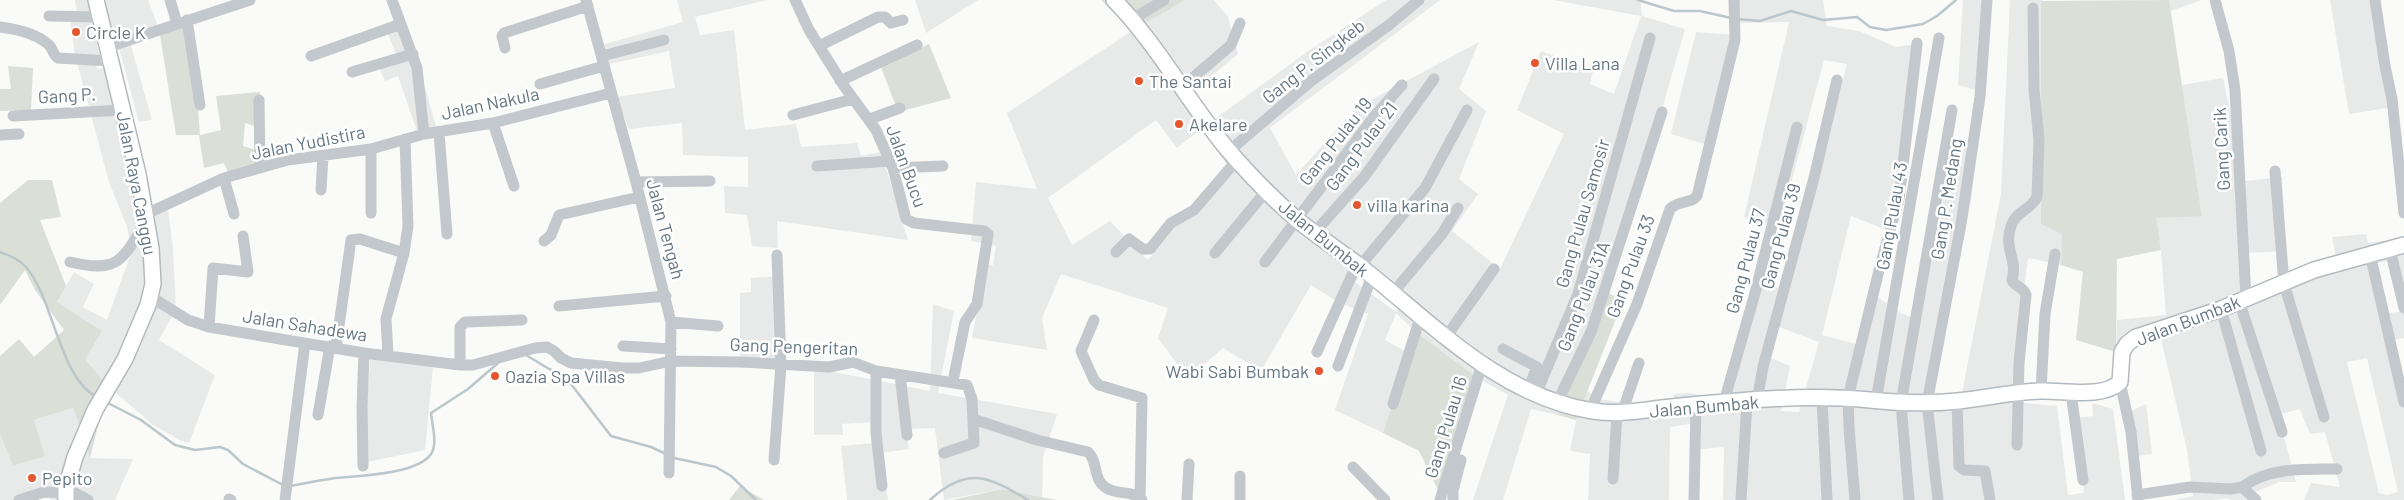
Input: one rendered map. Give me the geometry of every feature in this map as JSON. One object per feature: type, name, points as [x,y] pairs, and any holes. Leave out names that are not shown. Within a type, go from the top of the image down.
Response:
[{"type":"street","name":"Jalan Raya Canggu","points":[[66,493],[75,457],[95,410],[125,360],[151,297],[152,263],[147,217],[96,0]]},
{"type":"street","points":[[170,0],[182,22],[200,106]]},
{"type":"street","points":[[0,26],[16,29],[44,42],[58,58],[109,54],[182,22],[247,0]]},
{"type":"street","name":"Jalan Nakula","points":[[392,0],[413,54],[424,134],[440,133],[493,123],[611,93]]},
{"type":"street","name":"Jalan Bucu","points":[[794,0],[840,81],[870,119],[891,165],[902,212],[910,222],[984,231],[988,234],[977,304],[965,322],[954,382]]},
{"type":"street","name":"Jalan Bumbak","points":[[1114,0],[1133,19],[1181,88],[1233,156],[1297,220],[1359,265],[1420,318],[1484,365],[1532,392],[1558,403],[1590,411],[1620,414],[1724,402],[1848,398],[1901,403],[1927,403],[2041,391],[2071,393],[2110,389],[2120,382],[2121,356],[2131,340],[2221,309],[2314,270],[2397,247]]},
{"type":"street","points":[[1133,19],[1164,0]]},
{"type":"street","name":"Gang P. Singkeb","points":[[1116,252],[1129,239],[1143,249],[1150,249],[1171,223],[1194,210],[1233,156],[1311,81],[1389,25],[1420,0]]},
{"type":"street","name":"Gang Pulau 33","points":[[1590,411],[1637,304],[1670,209],[1679,202],[1692,200],[1698,196],[1735,40],[1734,0]]},
{"type":"street","name":"Gang P. Medang","points":[[1938,500],[1927,403],[1961,224],[1980,98],[1987,0]]},
{"type":"street","name":"Gang Carik","points":[[2215,0],[2229,51],[2235,90],[2243,299],[2282,432]]},
{"type":"street","points":[[2375,0],[2385,66],[2391,90],[2404,213]]},
{"type":"street","points":[[505,48],[502,36],[504,33],[587,3]]},
{"type":"street","name":"Jalan Tengah","points":[[587,3],[636,182],[671,322],[669,473]]},
{"type":"street","points":[[2017,445],[2017,394],[2026,294],[2024,290],[2016,287],[2012,280],[2015,266],[2008,239],[2012,224],[2018,213],[2036,200],[2037,197],[2039,140],[2034,90],[2033,8]]},
{"type":"street","points":[[49,16],[100,17]]},
{"type":"street","points":[[819,46],[878,17],[885,17],[891,23],[903,20]]},
{"type":"street","points":[[1181,88],[1231,45],[1240,23]]},
{"type":"street","points":[[311,56],[401,24]]},
{"type":"street","name":"Gang Pulau Samosir","points":[[1532,392],[1578,294],[1650,38]]},
{"type":"street","name":"Gang Pulau 43","points":[[1876,401],[1939,38]]},
{"type":"street","points":[[540,84],[664,40]]},
{"type":"street","points":[[1856,500],[1848,398],[1880,266],[1900,199],[1917,43]]},
{"type":"street","points":[[840,81],[917,45]]},
{"type":"street","points":[[352,72],[413,54]]},
{"type":"street","name":"Gang Pulau 21","points":[[1314,232],[1374,164],[1434,78]]},
{"type":"street","name":"Gang Pulau 39","points":[[1741,500],[1752,401],[1814,178],[1838,80]]},
{"type":"street","name":"Gang Pulau 19","points":[[1265,262],[1373,118],[1402,85]]},
{"type":"street","points":[[259,100],[260,168]]},
{"type":"street","points":[[792,115],[854,100]]},
{"type":"street","points":[[870,119],[900,108]]},
{"type":"street","name":"Gang P.","points":[[13,116],[123,110]]},
{"type":"street","points":[[1317,352],[1359,265],[1425,188],[1466,110]]},
{"type":"street","points":[[1909,500],[1901,403],[1952,110]]},
{"type":"street","name":"Gang Pulau 31A","points":[[1558,403],[1591,332],[1636,199],[1662,112]]},
{"type":"street","points":[[493,123],[514,186]]},
{"type":"street","name":"Gang Pulau 37","points":[[1724,402],[1755,293],[1797,127]]},
{"type":"street","points":[[440,133],[447,234]]},
{"type":"street","points":[[0,135],[19,134]]},
{"type":"street","name":"Jalan Yudistira","points":[[147,217],[224,178],[288,160],[371,149],[424,134]]},
{"type":"street","points":[[388,355],[386,319],[404,253],[408,226],[405,139]]},
{"type":"street","points":[[371,149],[372,214]]},
{"type":"street","points":[[321,190],[324,156]]},
{"type":"street","points":[[817,166],[943,166]]},
{"type":"street","points":[[2275,171],[2284,284],[2324,417]]},
{"type":"street","points":[[224,178],[234,214]]},
{"type":"street","points":[[636,182],[710,181]]},
{"type":"street","points":[[1215,253],[1267,190]]},
{"type":"street","points":[[544,241],[551,235],[559,215],[639,197]]},
{"type":"street","points":[[1392,294],[1442,234],[1458,208]]},
{"type":"street","points":[[70,262],[103,267],[115,262],[127,250],[147,217]]},
{"type":"street","points":[[209,327],[213,268],[248,272],[242,236]]},
{"type":"street","points":[[318,415],[333,347],[351,240],[360,240],[404,253]]},
{"type":"street","points":[[2397,247],[2404,308]]},
{"type":"street","points":[[2041,391],[2046,314],[2055,254]]},
{"type":"street","points":[[2370,254],[2404,402]]},
{"type":"street","points":[[774,460],[781,365],[777,255]]},
{"type":"street","points":[[1446,337],[1494,269]]},
{"type":"street","points":[[1341,368],[1375,278]]},
{"type":"street","points":[[559,306],[666,296]]},
{"type":"street","name":"Jalan Sahadewa","points":[[151,297],[188,320],[209,327],[364,353],[460,365],[483,363],[535,348],[547,347],[571,363],[638,368],[671,361]]},
{"type":"street","points":[[2221,309],[2261,451]]},
{"type":"street","points":[[1393,404],[1420,318]]},
{"type":"street","points":[[460,365],[460,327],[465,322],[522,320]]},
{"type":"street","points":[[1094,320],[1081,351],[1094,380],[1099,385],[1142,398],[1141,499]]},
{"type":"street","points":[[671,322],[718,326]]},
{"type":"street","points":[[285,500],[305,343]]},
{"type":"street","points":[[623,346],[671,349]]},
{"type":"street","points":[[1503,349],[1537,367],[1532,392]]},
{"type":"street","points":[[363,466],[362,407],[364,353]]},
{"type":"street","name":"Gang Pengeritan","points":[[671,361],[829,367],[853,362],[876,371],[954,382]]},
{"type":"street","points":[[1613,479],[1620,414],[1639,363]]},
{"type":"street","points":[[1453,500],[1454,486],[1484,365]]},
{"type":"street","name":"Gang Pulau 16","points":[[1440,500],[1484,365]]},
{"type":"street","points":[[876,371],[876,433],[882,486]]},
{"type":"street","points":[[900,375],[907,435]]},
{"type":"street","points":[[944,453],[973,444],[974,419],[969,387],[954,382]]},
{"type":"street","points":[[2120,382],[2131,432],[2136,498],[2190,487],[2232,489],[2242,487],[2252,481],[2283,470],[2337,469]]},
{"type":"street","points":[[2071,393],[2083,480]]},
{"type":"street","points":[[1822,399],[1827,500]]},
{"type":"street","points":[[1957,401],[1959,466],[1964,470],[1985,471],[1990,500]]},
{"type":"street","points":[[1694,500],[1696,404]]},
{"type":"street","points":[[974,419],[1037,440],[1088,452],[1103,485],[1107,489],[1133,493],[1141,499]]},
{"type":"street","points":[[1187,500],[1190,464]]},
{"type":"street","points":[[1354,467],[1384,500]]},
{"type":"street","points":[[1240,476],[1240,500]]},
{"type":"street","points":[[2242,487],[2256,500]]},
{"type":"street","points":[[20,500],[44,492],[66,493],[88,500]]},
{"type":"shaded area","points":[[75,0],[148,0],[159,29],[129,39],[152,120],[139,122],[117,41],[108,39],[91,16],[99,54],[95,56],[97,69],[116,66],[150,208],[167,201],[173,249],[176,309],[159,340],[215,375],[189,443],[181,441],[152,424],[108,386],[85,359],[57,302],[74,272],[94,284],[83,307],[107,320],[132,251],[127,227],[109,182],[75,55],[69,12],[77,13]]},
{"type":"shaded area","points":[[677,0],[767,0],[695,17],[700,35],[734,30],[745,130],[796,124],[801,147],[857,143],[861,156],[881,152],[908,240],[777,221],[778,248],[752,246],[747,215],[725,213],[724,186],[748,187],[748,157],[683,155],[682,123],[629,129],[616,97],[675,88],[669,51],[605,65],[598,46],[683,22]]},
{"type":"shaded area","points":[[915,0],[978,0],[926,33]]},
{"type":"shaded area","points":[[1101,0],[1183,0],[1183,1],[1132,31]]},
{"type":"shaded area","points":[[1184,0],[1214,0],[1228,17],[1238,54],[1183,100],[1201,129],[1307,52],[1386,0],[1440,0],[1270,128],[1296,175],[1356,108],[1479,42],[1459,89],[1486,111],[1459,179],[1478,194],[1452,231],[1500,269],[1564,134],[1517,110],[1541,51],[1593,70],[1590,84],[1614,94],[1641,16],[1553,0],[1640,0],[1642,16],[1685,29],[1609,293],[1558,415],[1531,409],[1503,500],[1473,500],[1508,395],[1476,377],[1415,331],[1396,313],[1385,340],[1408,353],[1383,433],[1335,410],[1368,314],[1341,304],[1311,285],[1261,371],[1223,348],[1188,379],[1158,338],[1168,308],[1061,274],[1042,318],[1047,350],[972,338],[986,264],[993,265],[996,246],[971,241],[976,182],[1037,189],[1007,113],[1132,31]],"holes":[[[1156,120],[1177,148],[1201,129],[1227,165],[1148,260],[1110,221],[1072,245],[1048,198]],[[1364,271],[1403,301],[1396,312],[1355,282]]]},
{"type":"shaded area","points":[[1733,0],[1823,0],[1827,26],[1859,31],[1896,47],[1923,43],[1909,163],[1895,233],[1851,216],[1822,335],[1864,346],[1876,296],[1901,313],[1918,320],[1956,139],[1978,143],[1971,200],[1932,400],[1961,398],[2001,194],[2010,0],[2044,0],[2041,1],[2041,223],[2062,234],[2061,265],[2028,258],[2013,383],[2014,402],[2057,406],[2068,495],[2084,493],[2074,418],[2093,416],[2092,403],[2113,409],[2125,500],[1723,500],[1724,447],[1701,449],[1701,422],[1670,427],[1669,500],[1588,500],[1590,454],[1570,451],[1576,420],[1587,391],[1603,400],[1672,407],[1674,394],[1689,393],[1730,402],[1763,283],[1787,291],[1847,64],[1824,60],[1779,228],[1744,217],[1789,22],[1738,23]],"holes":[[[1779,327],[1819,342],[1799,412],[1781,411],[1790,366],[1771,358]]]},
{"type":"shaded area","points":[[1963,0],[1992,0],[1984,92],[1958,85]]},
{"type":"shaded area","points":[[2169,0],[2202,0],[2170,11]]},
{"type":"shaded area","points":[[2169,0],[2202,216],[2156,218],[2161,250],[2117,259],[2116,352],[2076,340],[2083,272],[2061,265],[2062,234],[2041,224],[2041,1]]},
{"type":"shaded area","points":[[2330,0],[2375,0],[2394,107],[2349,114]]},
{"type":"shaded area","points":[[191,19],[200,135],[221,130],[216,96],[260,92],[260,128],[245,123],[243,146],[259,151],[261,168],[228,172],[224,163],[204,168],[199,135],[176,135],[159,29]]},
{"type":"shaded area","points":[[406,23],[437,129],[418,134],[398,76],[385,81],[377,62],[397,57],[386,29]]},
{"type":"shaded area","points":[[1696,32],[1736,35],[1715,147],[1671,134]]},
{"type":"shaded area","points":[[929,44],[951,98],[898,112],[881,67]]},
{"type":"shaded area","points":[[8,66],[33,68],[31,110],[0,111],[0,89],[11,89]]},
{"type":"shaded area","points":[[2223,78],[2245,181],[2282,177],[2286,251],[2247,253],[2252,299],[2287,291],[2288,283],[2338,269],[2332,237],[2366,234],[2368,243],[2404,237],[2404,299],[2393,260],[2372,264],[2383,314],[2404,311],[2404,338],[2388,341],[2404,394],[2404,500],[2304,500],[2311,483],[2340,487],[2325,432],[2310,434],[2300,409],[2278,415],[2296,482],[2279,482],[2246,496],[2247,500],[2231,500],[2227,498],[2175,500],[2193,496],[2187,450],[2161,339],[2116,352],[2117,320],[2166,315],[2161,250],[2155,218],[2202,215],[2182,85]],"holes":[[[2367,358],[2398,492],[2387,495],[2379,493],[2347,362]]]},
{"type":"shaded area","points":[[28,180],[52,180],[61,217],[40,220],[66,286],[57,302],[102,331],[85,359],[108,386],[90,458],[73,408],[34,420],[45,456],[13,466],[0,434],[0,356],[19,339],[34,357],[64,330],[35,290],[25,270],[0,305],[0,203]]},
{"type":"shaded area","points":[[779,276],[783,361],[740,360],[740,293],[751,292],[751,278]]},
{"type":"shaded area","points":[[1609,293],[1623,301],[1576,420],[1558,415]]},
{"type":"shaded area","points":[[933,304],[954,311],[938,393],[1057,414],[1043,457],[1042,497],[1002,489],[944,500],[935,428],[906,429],[909,449],[881,453],[888,500],[847,500],[841,446],[874,443],[873,422],[842,424],[843,435],[814,435],[814,368],[930,391]]},
{"type":"shaded area","points":[[1415,331],[1476,377],[1442,498],[1419,451],[1383,433]]},
{"type":"shaded area","points":[[371,352],[434,356],[425,450],[367,462],[364,436]]},
{"type":"shaded area","points":[[2146,404],[2152,454],[2132,457],[2125,414]]},
{"type":"shaded area","points":[[73,408],[90,458],[133,459],[115,500],[50,500],[49,496],[30,500],[0,500],[0,434],[13,466],[45,456],[34,420]]},
{"type":"shaded area","points":[[740,486],[764,500],[729,500]]},
{"type":"shaded area","points":[[1002,489],[1056,500],[952,500]]},
{"type":"waterway","points":[[1638,0],[1674,11],[1700,11],[1731,18]]},
{"type":"waterway","points":[[1737,19],[1760,21],[1791,11],[1823,20],[1857,17],[1870,27],[1886,30],[1923,24],[1937,16],[1956,0]]},
{"type":"waterway","points":[[0,252],[20,262],[36,281],[65,356],[84,387],[97,397]]},
{"type":"waterway","points":[[526,355],[549,369],[564,375],[611,436],[651,447],[666,454]]},
{"type":"waterway","points":[[291,486],[336,478],[387,473],[414,466],[424,461],[431,454],[434,445],[431,413],[468,389],[498,363]]},
{"type":"waterway","points":[[106,402],[141,420],[175,445],[195,450],[220,447],[228,450],[243,464],[283,485]]},
{"type":"waterway","points":[[674,458],[716,467],[731,476],[756,500]]},
{"type":"waterway","points":[[930,500],[956,482],[979,478],[1002,485],[1028,500]]},
{"type":"place","name":"Circle K","points":[[76,32]]},
{"type":"place","name":"Villa Lana","points":[[1535,63]]},
{"type":"place","name":"The Santai","points":[[1139,81]]},
{"type":"place","name":"Akelare","points":[[1179,124]]},
{"type":"place","name":"villa karina","points":[[1357,205]]},
{"type":"place","name":"Wabi Sabi Bumbak","points":[[1319,371]]},
{"type":"place","name":"Oazia Spa Villas","points":[[495,376]]},
{"type":"place","name":"Pepito","points":[[32,478]]}]
